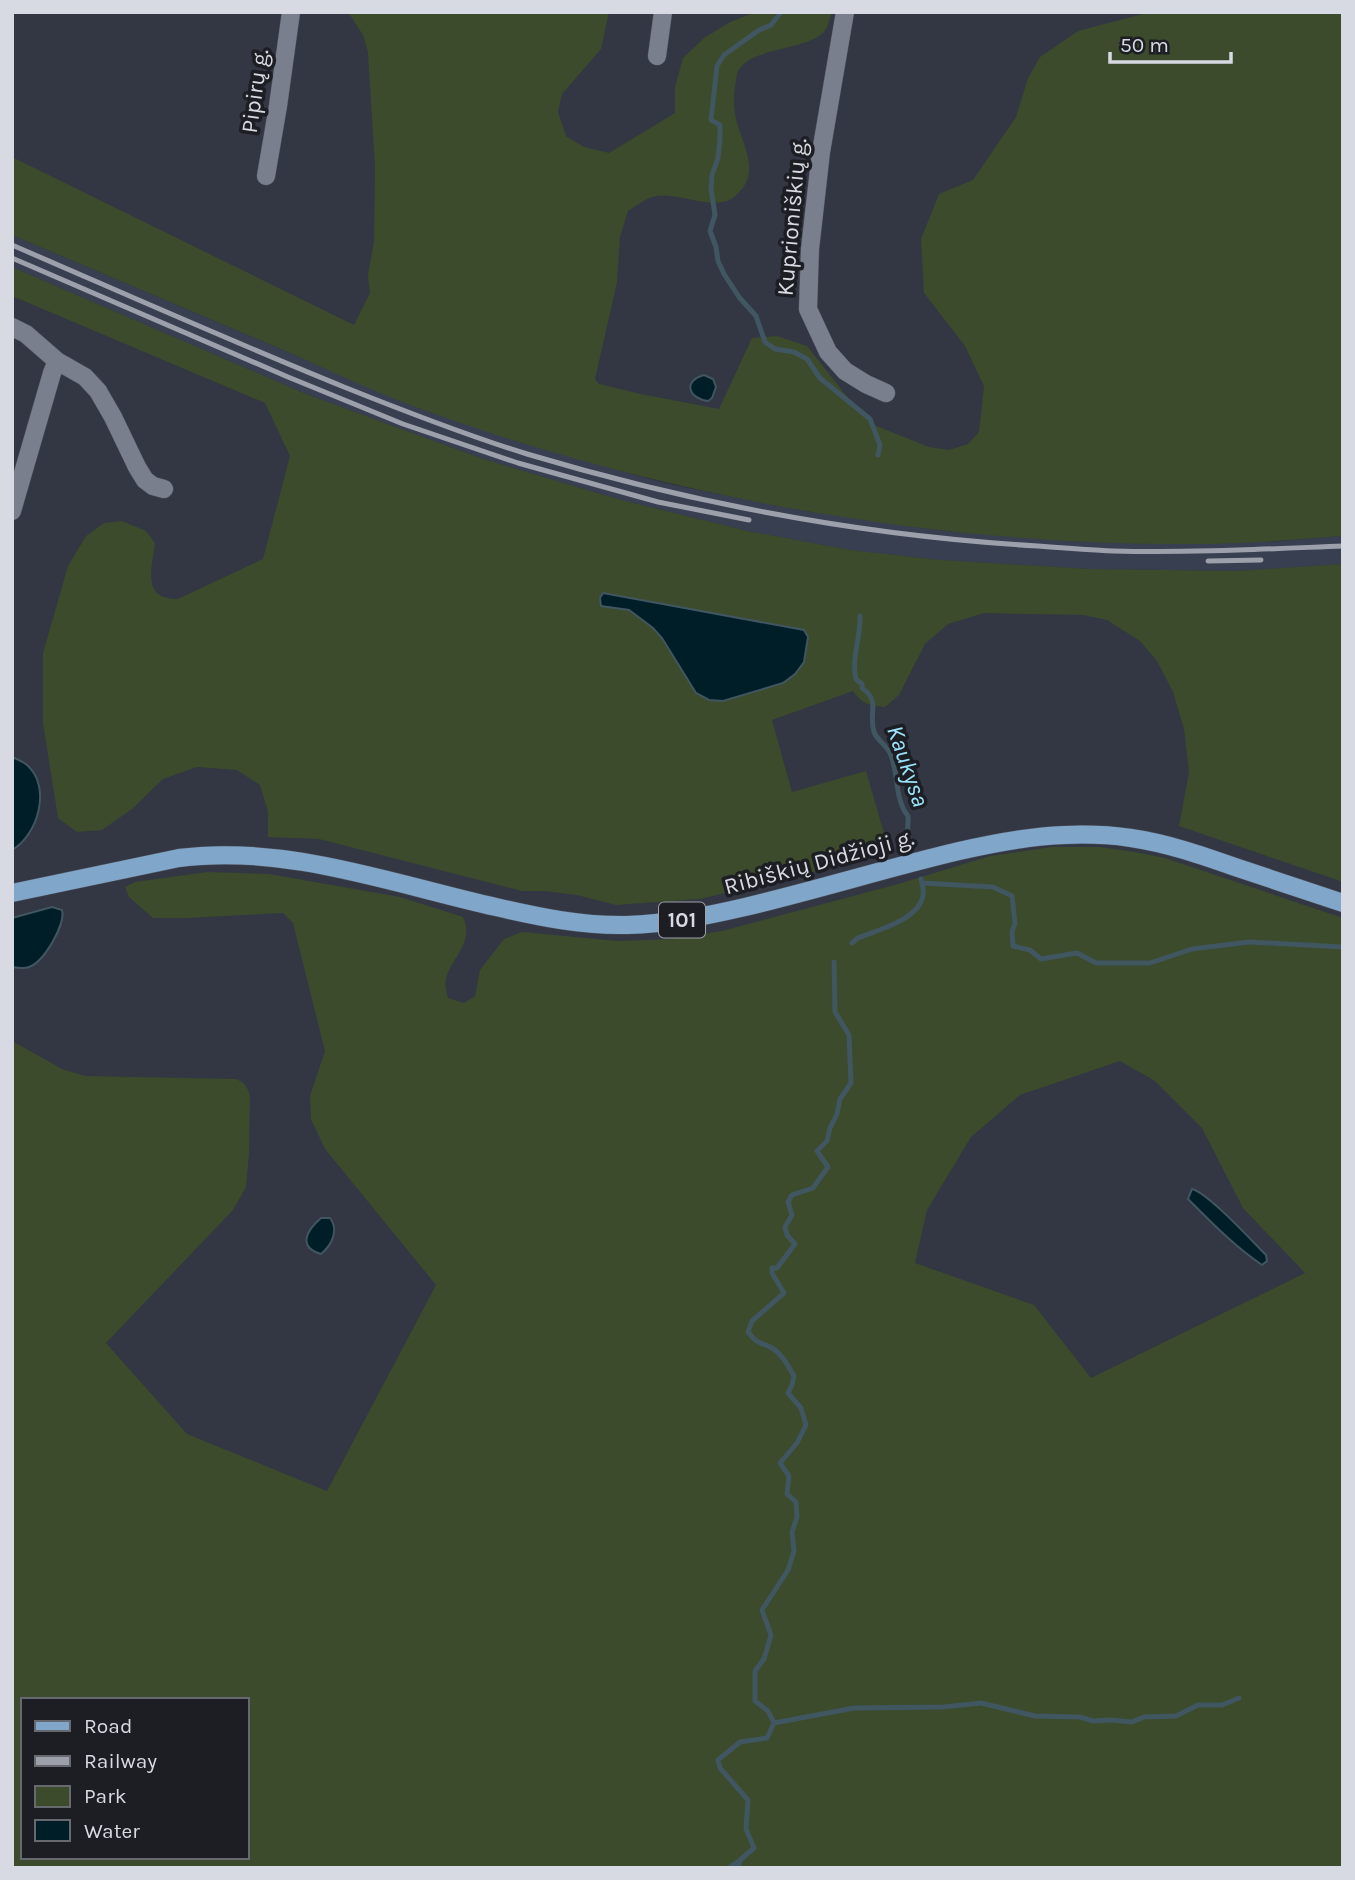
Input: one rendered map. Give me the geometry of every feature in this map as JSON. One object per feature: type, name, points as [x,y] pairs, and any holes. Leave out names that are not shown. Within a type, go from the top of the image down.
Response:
[{"type":"main road","name":"Ribiškių Didžioji g.","points":[[12,893],[198,855],[253,856],[338,869],[550,919],[587,924],[627,925],[697,918],[987,845],[1025,838],[1085,835],[1132,838],[1160,844],[1343,903]]},
{"type":"street","name":"Pipirų g.","points":[[266,176],[291,12]]},
{"type":"street","points":[[657,56],[663,12]]},
{"type":"street","name":"Kuprioniškių g.","points":[[845,12],[821,152],[810,249],[808,309],[828,352],[845,371],[886,393]]},
{"type":"street","points":[[12,327],[26,334],[57,361],[85,377],[98,391],[145,480],[164,489]]},
{"type":"street","points":[[12,511],[57,361]]},
{"type":"shaded area","points":[[12,235],[419,408],[523,443],[667,484],[805,511],[943,531],[1082,542],[1272,542],[1343,536],[1343,564],[1237,571],[1090,569],[940,560],[850,550],[748,531],[621,500],[483,459],[306,394],[12,267]]},
{"type":"green space","points":[[348,12],[609,12],[601,49],[562,94],[558,112],[566,136],[584,147],[609,153],[675,113],[675,87],[683,58],[704,38],[730,22],[756,12],[832,12],[824,32],[815,38],[754,57],[738,71],[734,95],[735,111],[749,170],[743,188],[734,197],[717,203],[656,196],[628,211],[620,237],[617,282],[595,379],[599,384],[719,409],[752,338],[777,336],[807,346],[852,403],[874,425],[929,447],[949,450],[968,444],[979,432],[984,386],[965,346],[924,293],[921,239],[939,194],[973,180],[1016,117],[1028,78],[1040,57],[1078,31],[1150,12],[1343,12],[1343,536],[1190,544],[995,536],[800,510],[703,491],[513,440],[421,409],[12,235],[12,157],[354,325],[370,293],[368,275],[374,241],[375,167],[368,52],[363,35]]},
{"type":"green space","points":[[12,267],[306,394],[483,459],[621,500],[748,531],[850,550],[940,560],[1090,569],[1237,571],[1343,564],[1343,882],[1179,826],[1189,772],[1184,729],[1173,692],[1157,661],[1140,641],[1107,620],[1083,615],[984,613],[948,624],[925,644],[899,695],[885,707],[867,703],[853,691],[772,720],[792,792],[866,771],[890,854],[700,899],[616,905],[577,895],[522,891],[319,839],[268,837],[268,812],[260,785],[237,770],[197,767],[163,779],[132,809],[102,830],[77,832],[58,818],[43,723],[43,653],[68,566],[86,536],[104,523],[122,521],[146,531],[155,543],[152,581],[158,594],[166,598],[178,599],[263,559],[290,456],[265,403],[12,296]],"holes":[[[629,610],[783,684],[696,693],[662,638]]]},
{"type":"green space","points":[[1052,847],[1100,847],[1165,858],[1343,918],[1343,1868],[12,1868],[12,1041],[62,1069],[85,1076],[236,1079],[244,1084],[248,1091],[249,1154],[246,1187],[233,1210],[106,1343],[187,1434],[327,1491],[436,1285],[325,1149],[311,1119],[310,1096],[325,1051],[293,923],[283,913],[153,918],[129,897],[125,887],[135,882],[207,872],[269,874],[400,897],[463,917],[466,926],[465,941],[450,968],[445,984],[448,998],[464,1003],[475,996],[480,970],[504,939],[522,932],[618,941],[672,939],[722,931],[898,884],[990,856]],"holes":[[[1120,1061],[1155,1081],[1202,1128],[1243,1208],[1305,1273],[1091,1378],[1034,1305],[915,1263],[927,1210],[971,1137],[1020,1095]]]},
{"type":"water","points":[[704,375],[713,379],[716,387],[708,401],[696,397],[691,390],[693,381]]},
{"type":"water","points":[[603,593],[804,630],[808,637],[804,662],[795,674],[783,683],[723,701],[709,700],[696,693],[653,628],[629,610],[601,606],[600,598]]},
{"type":"water","points":[[12,757],[27,765],[35,774],[40,798],[35,822],[21,843],[12,850]]},
{"type":"water","points":[[52,907],[62,910],[62,916],[61,924],[47,950],[29,967],[12,967],[12,918]]},
{"type":"water","points":[[1192,1189],[1230,1218],[1266,1255],[1267,1261],[1262,1265],[1214,1225],[1188,1199]]},
{"type":"water","points":[[321,1218],[330,1218],[334,1232],[331,1242],[321,1254],[309,1247],[307,1238]]},
{"type":"waterway","name":"Kaukysa","points":[[781,12],[771,25],[759,30],[724,55],[717,66],[711,120],[720,125],[720,139],[718,158],[712,175],[715,215],[710,231],[724,274],[756,316],[765,342],[775,349],[794,352],[807,359],[820,378],[870,419],[880,445],[878,455]]},
{"type":"waterway","name":"Kaukysa","points":[[860,616],[856,679],[871,698],[874,732],[893,760],[901,802],[908,816],[910,848]]},
{"type":"waterway","name":"Kaukysa","points":[[852,943],[914,912],[923,896],[921,879]]},
{"type":"waterway","points":[[922,883],[993,887],[1012,896],[1015,923],[1012,932],[1013,946],[1030,950],[1041,959],[1077,953],[1096,963],[1150,963],[1192,949],[1249,942],[1343,947]]},
{"type":"waterway","name":"Kaukysa","points":[[739,1868],[739,1861],[754,1848],[746,1829],[748,1800],[720,1768],[718,1760],[740,1742],[767,1738],[774,1723],[768,1711],[755,1701],[755,1671],[764,1659],[771,1635],[762,1610],[788,1570],[794,1551],[792,1532],[797,1517],[796,1502],[787,1494],[789,1476],[780,1463],[797,1443],[806,1425],[801,1408],[788,1393],[794,1376],[787,1364],[776,1351],[757,1341],[748,1332],[752,1321],[784,1293],[772,1273],[772,1268],[777,1268],[795,1244],[787,1235],[785,1227],[792,1215],[788,1202],[792,1195],[813,1188],[828,1167],[817,1151],[827,1141],[840,1099],[851,1083],[849,1035],[835,1012],[834,962]]},
{"type":"waterway","points":[[774,1723],[854,1708],[943,1707],[981,1703],[1035,1716],[1132,1722],[1144,1717],[1176,1716],[1198,1705],[1222,1705],[1239,1698]]},
{"type":"waterway","points":[[728,1868],[739,1861]]},
{"type":"railway","points":[[12,245],[389,405],[527,454],[653,488],[843,526],[973,541],[1114,551],[1343,546]]},
{"type":"railway","points":[[12,258],[403,424],[518,463],[658,502],[749,520]]},
{"type":"railway","points":[[1208,561],[1261,560]]}]
